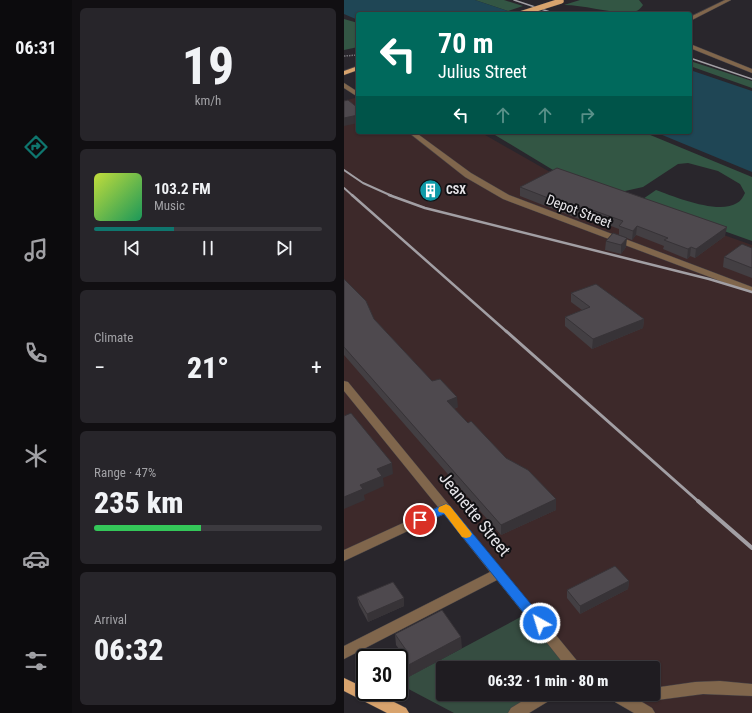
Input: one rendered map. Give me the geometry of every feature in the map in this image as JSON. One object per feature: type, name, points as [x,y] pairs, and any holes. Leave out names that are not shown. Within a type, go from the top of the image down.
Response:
[{"type":"main road","points":[[526,12],[562,0]]},
{"type":"main road","points":[[344,73],[356,69]]},
{"type":"main road","points":[[344,684],[401,713]]},
{"type":"street","points":[[692,18],[729,0]]},
{"type":"street","points":[[692,47],[752,71]]},
{"type":"street","points":[[346,88],[356,94]]},
{"type":"street","name":"Depot Street","points":[[414,134],[468,177],[506,197],[752,290]]},
{"type":"street","name":"Jeanette Street","points":[[344,384],[570,661]]},
{"type":"street","points":[[344,556],[446,508]]},
{"type":"street","points":[[344,653],[499,574]]},
{"type":"street","points":[[660,693],[720,687],[752,690]]},
{"type":"street","points":[[516,713],[536,701]]},
{"type":"street","points":[[628,701],[647,713]]},
{"type":"path","points":[[344,56],[356,55]]},
{"type":"shaded area","points":[[356,98],[356,134],[484,134],[557,176],[752,245],[752,713],[647,713],[627,701],[660,701],[660,661],[570,661],[446,508],[344,555],[344,101]]},
{"type":"green space","points":[[475,0],[504,0],[523,6],[508,11]]},
{"type":"green space","points":[[580,0],[639,0],[643,5],[636,11],[625,12],[564,5]]},
{"type":"green space","points":[[344,19],[356,22],[356,47],[344,50]]},
{"type":"green space","points":[[692,62],[752,81],[752,88],[692,67]]},
{"type":"green space","points":[[493,134],[648,134],[752,177],[752,241],[640,201],[656,190],[697,204],[708,206],[729,206],[738,202],[742,199],[745,193],[740,184],[718,171],[688,163],[678,164],[643,187],[616,193],[558,173]]},
{"type":"green space","points":[[530,612],[570,661],[438,661]]},
{"type":"green space","points":[[436,662],[436,701],[536,701],[516,713],[454,713],[408,689],[408,677]]},
{"type":"water","points":[[344,0],[475,0],[511,12],[356,12],[356,19],[344,14]]},
{"type":"water","points":[[692,71],[752,91],[752,172],[660,134],[692,134]]},
{"type":"building","points":[[348,100],[356,106],[356,115],[344,118],[344,101]]},
{"type":"building","points":[[557,168],[727,227],[696,249],[691,247],[688,249],[664,240],[668,238],[637,226],[633,231],[619,226],[623,221],[584,207],[579,210],[520,187]]},
{"type":"building","points":[[613,233],[627,238],[621,245],[606,241]]},
{"type":"building","points":[[742,244],[752,248],[752,268],[724,257]]},
{"type":"building","points":[[344,279],[366,301],[374,319],[432,381],[440,379],[457,397],[447,401],[468,423],[471,421],[506,458],[528,470],[556,499],[501,525],[344,347]]},
{"type":"building","points":[[596,284],[644,319],[593,339],[565,317],[590,307],[571,293]]},
{"type":"building","points":[[351,413],[392,463],[377,469],[382,476],[360,485],[363,489],[344,497],[344,416]]},
{"type":"building","points":[[615,566],[629,581],[580,606],[567,590]]},
{"type":"building","points":[[393,582],[404,598],[367,614],[357,597]]},
{"type":"building","points":[[442,610],[461,637],[408,665],[408,649],[405,649],[395,634]]},
{"type":"railway","points":[[514,0],[550,12]]},
{"type":"railway","points":[[692,59],[752,79]]},
{"type":"railway","points":[[344,170],[363,183],[392,196]]},
{"type":"railway","points":[[344,188],[353,196]]},
{"type":"railway","points":[[352,195],[507,332]]},
{"type":"railway","points":[[389,195],[425,208],[709,279],[752,292]]},
{"type":"railway","points":[[506,331],[699,502]]},
{"type":"railway","points":[[698,501],[752,548]]},
{"type":"slow traffic","points":[[443,510],[446,508],[466,534]]},
{"type":"place","name":"CSX","points":[[430,190]]},
{"type":"route","points":[[420,520],[446,508],[540,623]]}]
